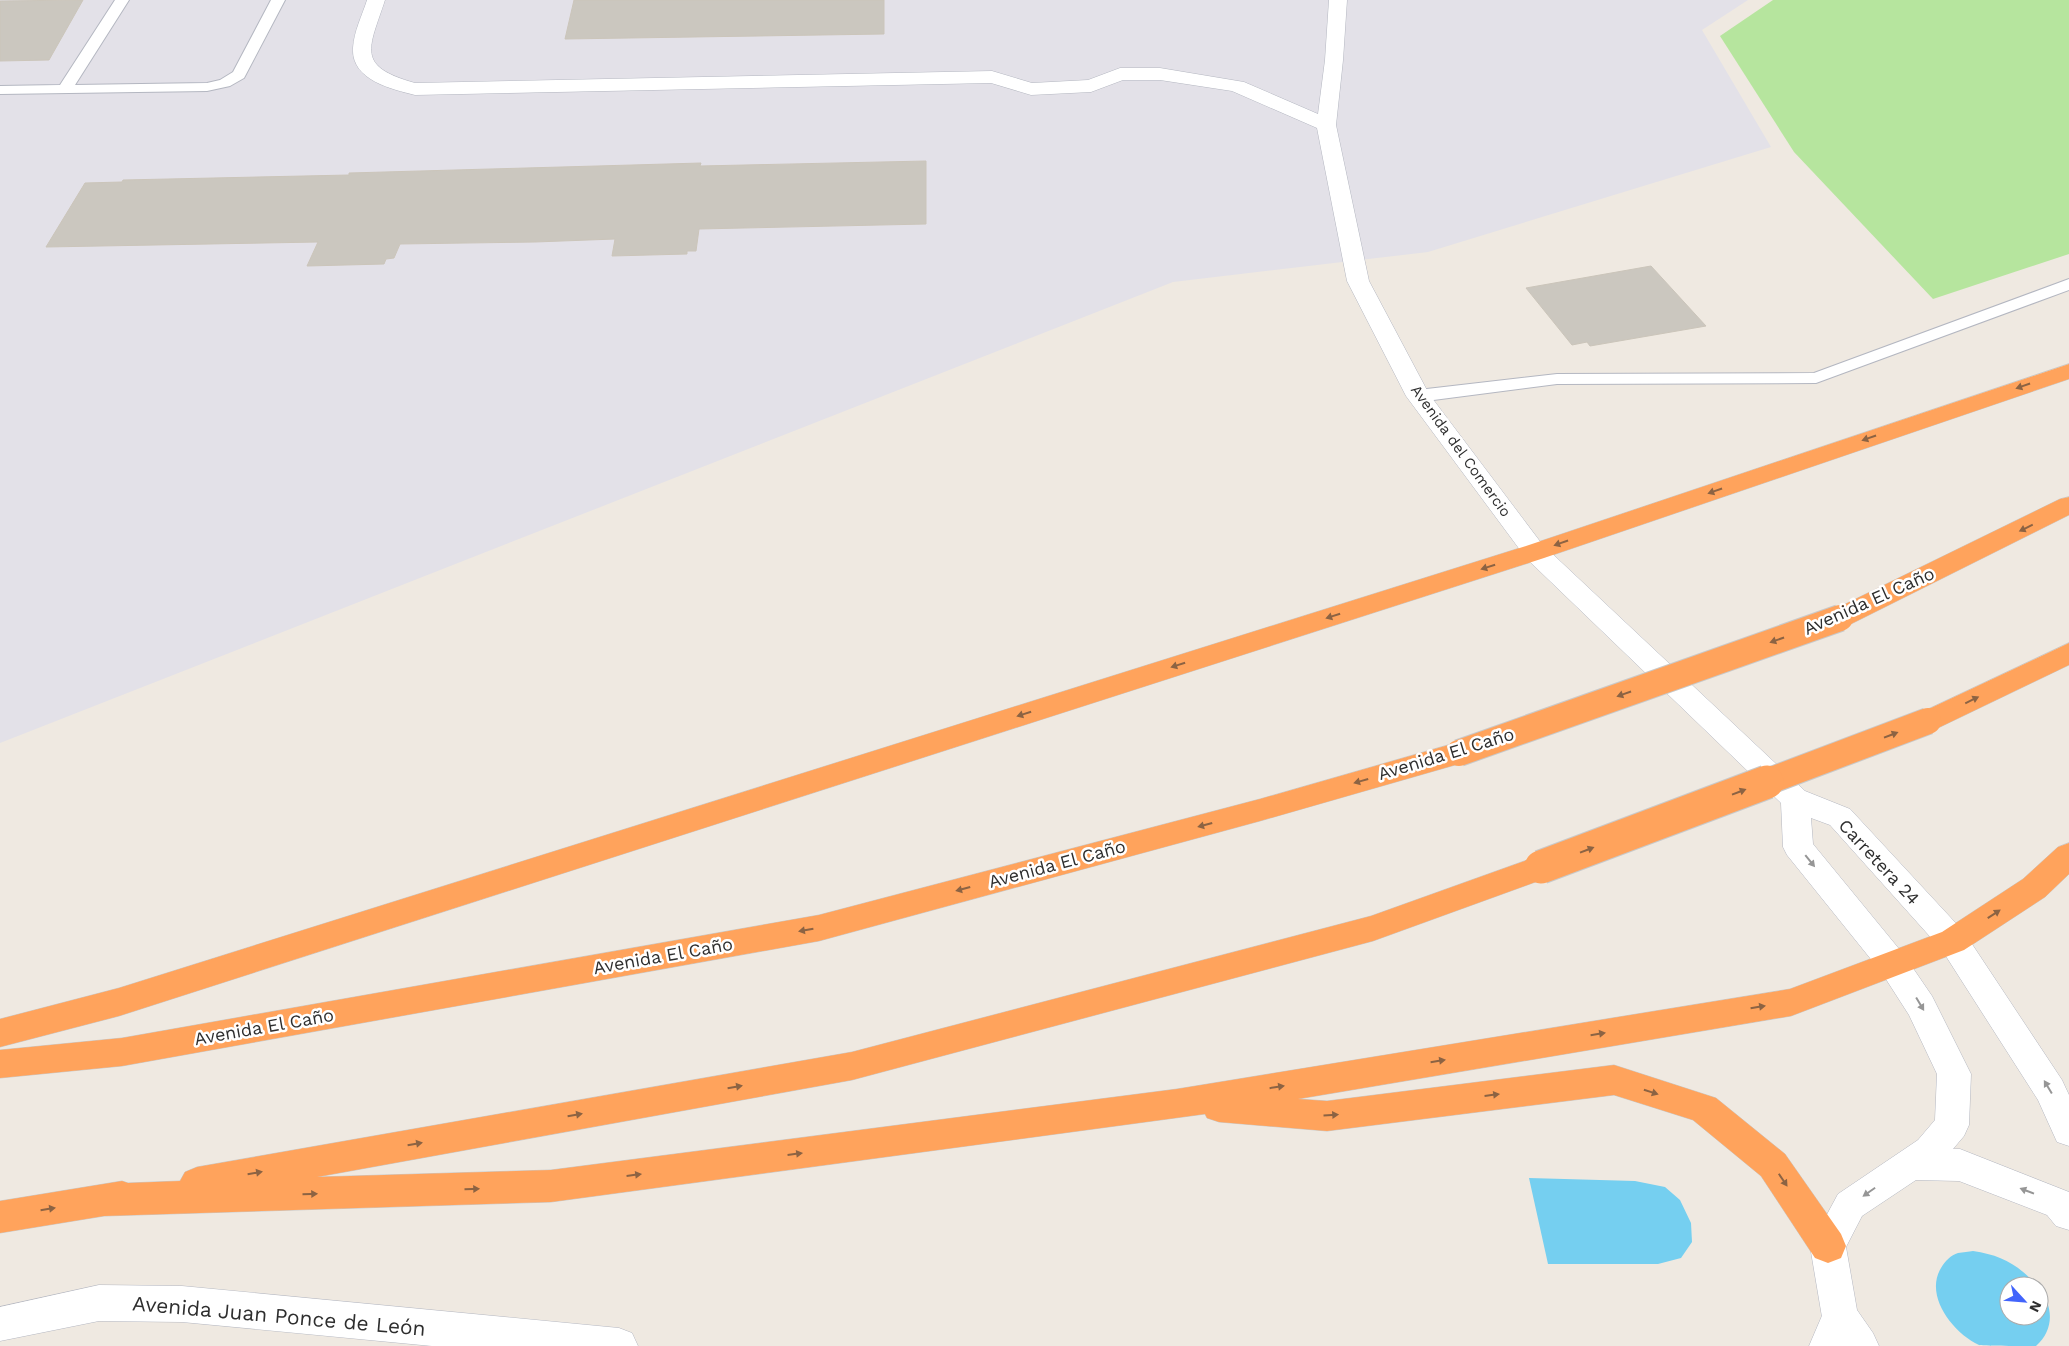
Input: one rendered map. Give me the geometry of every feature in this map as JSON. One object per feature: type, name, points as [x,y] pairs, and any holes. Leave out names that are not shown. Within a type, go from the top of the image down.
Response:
[{"type":"highway","points":[[0,1033],[128,999],[1535,552],[2069,371]]},
{"type":"highway","name":"Avenida El Caño","points":[[0,1064],[122,1052],[819,928],[1260,810],[1458,753],[1840,618],[2069,505]]},
{"type":"highway","points":[[0,1216],[104,1200],[852,1066],[1374,928],[1928,721],[2069,652]]},
{"type":"highway","points":[[104,1200],[551,1186],[1177,1104],[1791,1002],[1953,941],[2034,888],[2069,855]]},
{"type":"highway","points":[[1177,1104],[1327,1116],[1614,1080],[1704,1109],[1773,1165],[1828,1246]]},
{"type":"street","points":[[376,0],[363,42],[362,56],[371,70],[390,83],[414,89],[992,76],[1032,89],[1091,86],[1120,74],[1160,74],[1237,86],[1326,125]]},
{"type":"street","name":"Avenida del Comercio","points":[[1338,0],[1334,60],[1326,125],[1358,281],[1418,396],[1535,552],[1795,799]]},
{"type":"street","points":[[1795,799],[1798,847],[1893,964],[1921,1006],[1954,1074],[1952,1125],[1930,1150],[1850,1205],[1828,1246],[1834,1331],[1860,1346]]},
{"type":"street","name":"Carretera 24","points":[[1795,799],[1840,817],[1953,941],[2050,1090],[2069,1131]]},
{"type":"street","points":[[1909,1164],[1960,1165],[2060,1204],[2069,1214]]},
{"type":"street","name":"Avenida Juan Ponce de León","points":[[1,1325],[99,1303],[182,1304],[619,1346]]},
{"type":"lane","points":[[65,89],[122,0]]},
{"type":"lane","points":[[0,90],[207,87],[225,82],[239,75],[278,0]]},
{"type":"lane","points":[[1418,396],[1557,379],[1816,378],[2069,284]]},
{"type":"shaded area","points":[[0,0],[1748,0],[1702,30],[1771,147],[1428,252],[1173,282],[0,743]]},
{"type":"green space","points":[[1773,0],[2069,0],[2069,254],[1933,299],[1794,152],[1720,36]]},
{"type":"water","points":[[1529,1178],[1635,1181],[1665,1187],[1680,1200],[1691,1223],[1692,1242],[1681,1258],[1658,1264],[1548,1264]]},
{"type":"water","points":[[1973,1251],[2001,1258],[2027,1276],[1999,1276],[1999,1326],[2049,1326],[2042,1340],[2036,1346],[1979,1345],[1960,1332],[1951,1323],[1939,1302],[1936,1290],[1937,1279],[1946,1261],[1958,1253]]},
{"type":"building","points":[[83,0],[49,60],[0,61],[0,1]]},
{"type":"building","points":[[574,0],[884,0],[884,34],[565,39]]},
{"type":"building","points":[[926,161],[926,224],[699,229],[696,251],[687,251],[687,254],[612,256],[615,239],[400,244],[394,258],[386,259],[384,264],[307,266],[318,242],[46,247],[85,183],[122,182],[123,180],[349,175],[349,173],[701,163],[700,166]]},
{"type":"building","points":[[1651,266],[1706,326],[1590,346],[1587,342],[1572,345],[1526,288]]}]
